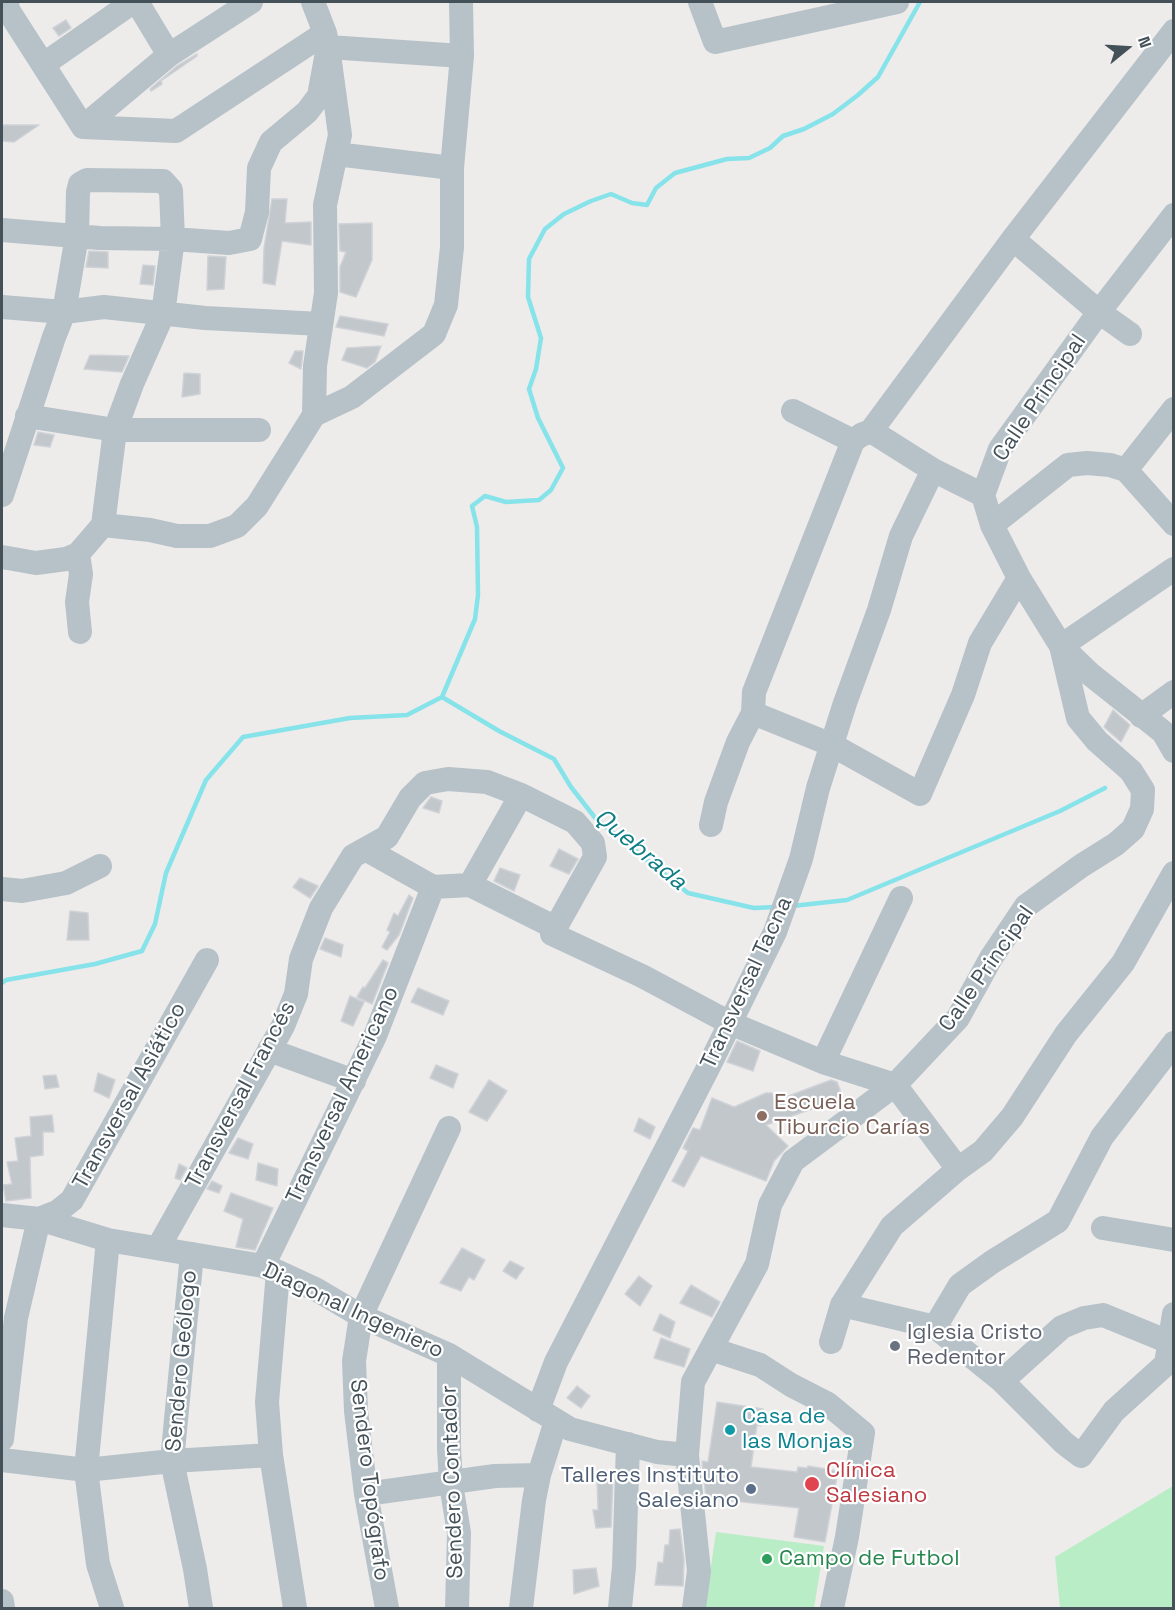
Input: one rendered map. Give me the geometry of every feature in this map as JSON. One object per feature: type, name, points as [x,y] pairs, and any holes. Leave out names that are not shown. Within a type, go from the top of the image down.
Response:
[{"type":"street","points":[[7,2],[8,10],[83,127]]},
{"type":"street","points":[[44,64],[135,2],[169,55]]},
{"type":"street","points":[[83,127],[169,55],[251,2]]},
{"type":"street","points":[[103,525],[150,530],[177,536],[210,536],[237,526],[257,506],[314,415],[315,366],[326,293],[325,205],[340,135],[327,40],[313,2]]},
{"type":"street","points":[[314,415],[352,397],[434,334],[446,305],[452,247],[452,168],[462,56],[461,2]]},
{"type":"street","points":[[700,2],[716,42],[897,2]]},
{"type":"street","points":[[711,825],[716,802],[738,742],[753,713],[753,692],[862,436],[1173,31]]},
{"type":"street","points":[[83,127],[176,131],[327,40],[462,56]]},
{"type":"street","points":[[2,230],[100,238],[229,243],[250,238],[257,212],[259,168],[271,142],[307,112],[319,96],[327,40]]},
{"type":"street","points":[[336,154],[452,168]]},
{"type":"street","points":[[2,495],[64,312],[77,236],[80,184],[87,180],[163,181],[171,190],[172,239],[163,314],[132,384],[115,430],[103,525],[78,554],[66,559],[36,563],[2,557]]},
{"type":"street","name":"Calle Principal","points":[[694,1608],[699,1571],[687,1455],[693,1382],[757,1264],[770,1205],[793,1161],[895,1085],[958,1018],[991,957],[1026,906],[1133,829],[1142,809],[1143,790],[1131,771],[1097,741],[1078,718],[1062,646],[1019,578],[992,525],[983,495],[1000,449],[1099,312],[1173,215]]},
{"type":"street","points":[[1013,239],[1099,312],[1130,333]]},
{"type":"street","points":[[2,307],[64,312],[104,307],[205,318],[321,324]]},
{"type":"street","points":[[1126,470],[1173,409]]},
{"type":"street","points":[[793,411],[862,436],[983,495]]},
{"type":"street","points":[[27,416],[115,430],[259,430]]},
{"type":"street","points":[[992,525],[1068,465],[1087,463],[1110,465],[1126,470],[1173,524]]},
{"type":"street","name":"Transversal Tacna","points":[[521,1608],[534,1500],[556,1362],[775,932],[801,859],[818,788],[845,703],[879,610],[901,536],[933,470]]},
{"type":"street","points":[[78,554],[81,574],[77,602],[80,632]]},
{"type":"street","points":[[1173,569],[1062,646],[1090,674],[1162,732],[1173,751]]},
{"type":"street","points":[[753,713],[832,745],[920,794],[963,695],[980,643],[1019,578]]},
{"type":"street","points":[[1141,716],[1173,692]]},
{"type":"street","name":"Transversal Francés","points":[[158,1248],[283,1026],[296,994],[301,959],[321,908],[353,856],[387,837],[410,798],[425,783],[448,779],[487,782],[521,795]]},
{"type":"street","points":[[470,885],[521,795],[575,822],[593,843],[596,857],[554,931]]},
{"type":"street","points":[[367,850],[433,887],[470,885],[730,1023],[823,1062],[895,1085],[958,1169]]},
{"type":"street","points":[[2,889],[22,891],[66,883],[100,866]]},
{"type":"street","points":[[831,1342],[842,1305],[892,1226],[958,1169],[983,1151],[1012,1117],[1066,1034],[1123,963],[1173,873]]},
{"type":"street","name":"Transversal Americano","points":[[270,1269],[375,1036],[433,887]]},
{"type":"street","points":[[823,1062],[902,898]]},
{"type":"street","name":"Transversal Asiático","points":[[39,1219],[57,1212],[72,1200],[207,960]]},
{"type":"street","points":[[935,1327],[960,1285],[1058,1221],[1102,1137],[1173,1044]]},
{"type":"street","points":[[269,1050],[354,1081]]},
{"type":"street","name":"Sendero Topógrafo","points":[[387,1608],[366,1494],[356,1411],[354,1361],[361,1316],[449,1128]]},
{"type":"street","name":"Diagonal Ingeniero","points":[[2,1215],[39,1219],[108,1240],[270,1269],[317,1290],[361,1316],[449,1355],[570,1429],[657,1452],[687,1455]]},
{"type":"street","points":[[2,1439],[16,1318],[39,1219]]},
{"type":"street","points":[[1103,1228],[1173,1240]]},
{"type":"street","points":[[108,1240],[86,1470],[98,1564],[112,1608]]},
{"type":"street","name":"Sendero Geólogo","points":[[192,1254],[172,1461],[201,1608]]},
{"type":"street","points":[[270,1269],[267,1402],[272,1455],[295,1608]]},
{"type":"street","points":[[842,1305],[935,1327],[1002,1381],[1078,1455],[1084,1454],[1114,1411],[1166,1364],[1173,1314]]},
{"type":"street","points":[[1002,1381],[1062,1327],[1084,1318],[1103,1316],[1169,1342]]},
{"type":"street","points":[[711,1349],[760,1365],[791,1386],[828,1404],[863,1433],[847,1538],[832,1608]]},
{"type":"street","name":"Sendero Contador","points":[[449,1355],[449,1449],[451,1484],[459,1533],[457,1608]]},
{"type":"street","points":[[620,1608],[624,1567],[628,1444]]},
{"type":"street","points":[[2,1460],[86,1470],[172,1461],[272,1455]]},
{"type":"street","points":[[366,1494],[451,1484],[495,1476],[539,1475]]},
{"type":"street","points":[[2,1601],[3,1608]]},
{"type":"green space","points":[[1173,1486],[1173,1608],[1060,1608],[1055,1557]]},
{"type":"green space","name":"Campo de Futbol","points":[[716,1532],[824,1546],[814,1608],[705,1608]]},
{"type":"building","points":[[66,20],[71,28],[59,36],[53,28]]},
{"type":"building","points":[[197,54],[151,91],[150,89],[177,66]]},
{"type":"building","points":[[2,125],[39,125],[14,142],[2,141]]},
{"type":"building","points":[[272,199],[287,199],[285,223],[311,222],[311,245],[282,241],[275,285],[263,283],[264,248]]},
{"type":"building","points":[[372,223],[372,260],[356,297],[340,292],[340,267],[346,252],[340,251],[339,224]]},
{"type":"building","points":[[89,251],[108,252],[108,268],[86,267]]},
{"type":"building","points":[[208,256],[226,257],[224,289],[207,290]]},
{"type":"building","points":[[143,265],[155,266],[153,285],[140,284]]},
{"type":"building","points":[[340,316],[388,324],[384,336],[336,327]]},
{"type":"building","points":[[381,346],[375,362],[367,368],[342,360],[347,348]]},
{"type":"building","points":[[295,351],[303,351],[301,369],[289,363]]},
{"type":"building","points":[[90,355],[129,356],[122,372],[84,369]]},
{"type":"building","points":[[184,373],[200,374],[200,394],[182,397]]},
{"type":"building","points":[[38,432],[54,435],[50,447],[34,445]]},
{"type":"building","points":[[1113,710],[1130,725],[1121,742],[1104,727]]},
{"type":"building","points":[[431,797],[442,801],[439,813],[423,808]]},
{"type":"building","points":[[559,849],[578,859],[569,874],[550,866]]},
{"type":"building","points":[[500,868],[520,875],[514,891],[494,881]]},
{"type":"building","points":[[300,878],[318,886],[310,898],[293,887]]},
{"type":"building","points":[[409,895],[413,898],[399,935],[387,950],[382,947],[390,932],[387,930],[394,913],[398,916]]},
{"type":"building","points":[[70,911],[88,913],[89,940],[67,940]]},
{"type":"building","points":[[325,938],[343,945],[341,957],[320,949]]},
{"type":"building","points":[[383,960],[388,963],[372,1004],[357,997]]},
{"type":"building","points":[[418,988],[449,1001],[443,1015],[411,1002]]},
{"type":"building","points":[[350,996],[364,1002],[353,1026],[341,1021]]},
{"type":"building","points":[[737,1041],[760,1051],[753,1071],[727,1062]]},
{"type":"building","points":[[436,1065],[458,1074],[453,1088],[430,1078]]},
{"type":"building","points":[[98,1073],[115,1080],[109,1098],[94,1091]]},
{"type":"building","points":[[56,1075],[59,1087],[45,1089],[43,1076]]},
{"type":"building","points":[[489,1080],[507,1091],[487,1121],[469,1112]]},
{"type":"building","points":[[831,1080],[837,1082],[843,1098],[766,1125],[788,1146],[774,1161],[766,1181],[701,1156],[684,1187],[672,1181],[688,1151],[683,1148],[693,1128],[700,1130],[712,1098],[734,1107],[766,1093],[772,1093],[775,1101]]},
{"type":"building","points":[[52,1115],[54,1132],[43,1132],[43,1155],[30,1157],[31,1198],[6,1201],[3,1185],[12,1184],[7,1162],[18,1161],[15,1138],[31,1136],[30,1117]]},
{"type":"building","points":[[639,1118],[655,1127],[650,1139],[634,1131]]},
{"type":"building","points":[[238,1138],[253,1144],[248,1159],[229,1153]]},
{"type":"building","points":[[258,1163],[278,1169],[277,1186],[256,1180]]},
{"type":"building","points":[[179,1164],[187,1168],[180,1180],[175,1178]]},
{"type":"building","points":[[212,1181],[222,1186],[219,1193],[207,1189]]},
{"type":"building","points":[[231,1193],[273,1208],[255,1250],[236,1247],[243,1219],[224,1211]]},
{"type":"building","points":[[462,1248],[485,1260],[474,1280],[469,1277],[461,1291],[440,1283]]},
{"type":"building","points":[[510,1261],[524,1268],[516,1279],[503,1271]]},
{"type":"building","points":[[639,1276],[652,1286],[640,1306],[625,1294]]},
{"type":"building","points":[[691,1285],[720,1302],[712,1317],[680,1303]]},
{"type":"building","points":[[660,1314],[675,1322],[670,1338],[653,1330]]},
{"type":"building","points":[[661,1338],[690,1349],[684,1367],[654,1358]]},
{"type":"building","points":[[577,1386],[590,1396],[581,1408],[567,1398]]},
{"type":"building","points":[[717,1402],[763,1409],[761,1426],[757,1425],[751,1467],[797,1472],[798,1467],[807,1468],[808,1466],[838,1471],[825,1542],[794,1537],[799,1508],[706,1498],[702,1461],[708,1462]]},
{"type":"building","points":[[613,1478],[611,1527],[596,1528],[593,1510],[598,1510],[597,1480]]},
{"type":"building","points":[[680,1529],[684,1560],[683,1586],[655,1585],[658,1562],[663,1563],[665,1545],[669,1545],[670,1530]]},
{"type":"building","points":[[596,1568],[599,1586],[574,1594],[573,1570]]},
{"type":"waterway","points":[[2,983],[6,980],[95,964],[142,951],[155,924],[166,873],[206,780],[243,737],[350,718],[407,715],[442,697],[475,619],[478,595],[477,527],[472,506],[485,496],[506,502],[539,500],[551,490],[563,468],[538,418],[529,389],[536,369],[541,338],[528,297],[529,259],[545,229],[564,214],[611,194],[632,203],[647,205],[656,188],[675,173],[727,159],[749,158],[770,148],[783,136],[804,129],[833,114],[878,77],[920,2]]},
{"type":"waterway","name":"Quebrada","points":[[442,697],[499,731],[554,759],[571,787],[596,819],[688,893],[754,908],[775,907]]},
{"type":"waterway","name":"Quebrada","points":[[792,906],[847,900],[1060,811],[1105,788]]},
{"type":"place","name":"Escuela Tiburcio Carías","points":[[762,1116]]},
{"type":"place","name":"Iglesia Cristo Redentor","points":[[895,1346]]},
{"type":"place","name":"Casa de las Monjas","points":[[730,1430]]},
{"type":"place","name":"Clínica Salesiano","points":[[812,1484]]},
{"type":"place","name":"Talleres Instituto Salesiano","points":[[751,1489]]},
{"type":"place","name":"Campo de Futbol","points":[[767,1559]]}]
